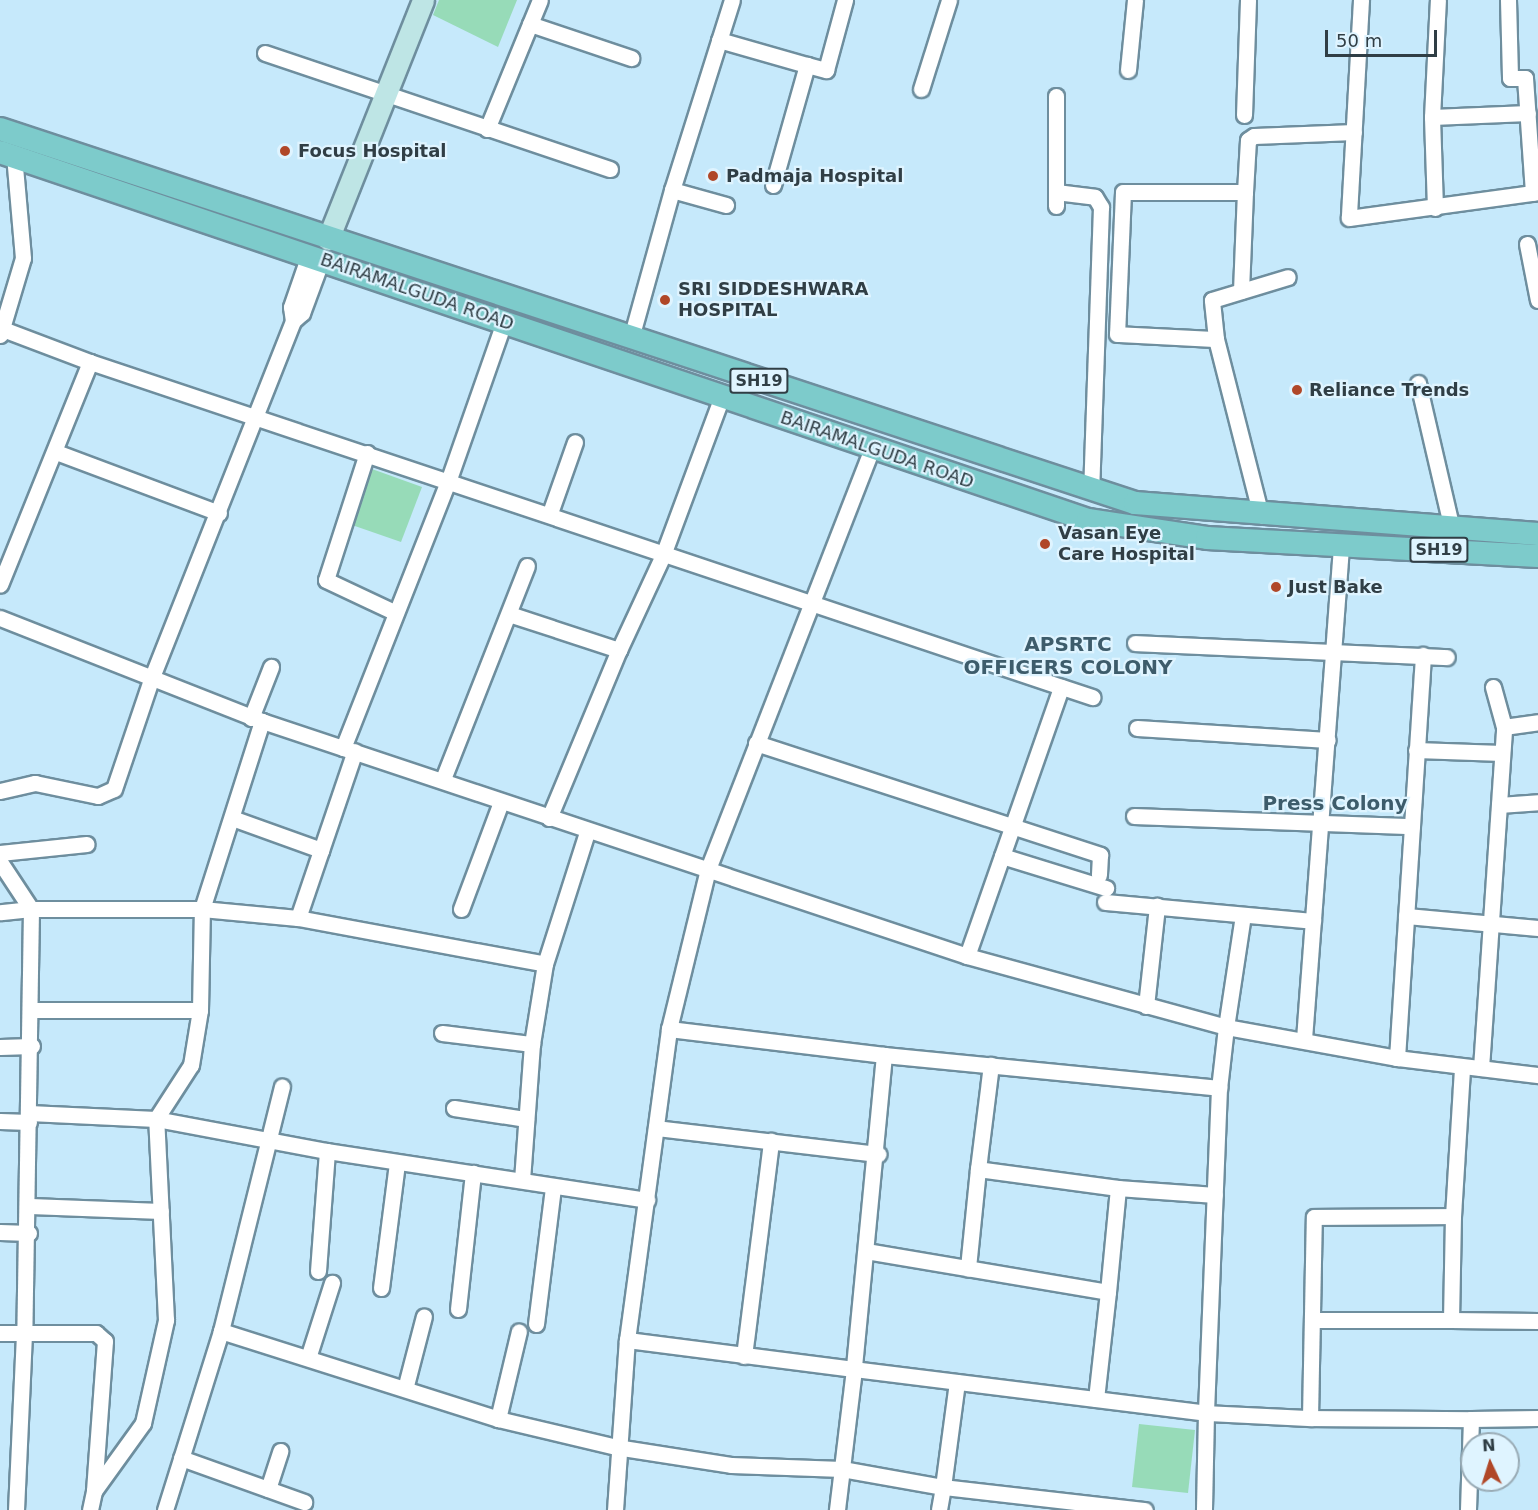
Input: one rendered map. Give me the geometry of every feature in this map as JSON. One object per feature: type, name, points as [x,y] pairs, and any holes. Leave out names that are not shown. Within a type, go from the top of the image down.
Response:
[{"type":"main road","name":"BAIRAMALGUDA ROAD","points":[[0,129],[150,175],[319,251],[504,322],[1028,502],[1122,527],[1341,547],[1538,556]]},
{"type":"main road","name":"BAIRAMALGUDA ROAD","points":[[7,154],[319,251],[631,338],[1127,501],[1261,515],[1538,534]]},
{"type":"main road","points":[[1122,527],[1127,501]]},
{"type":"street","points":[[0,791],[35,783],[75,794],[98,796],[114,789],[152,677],[219,513],[293,321],[302,313],[319,251],[388,94],[423,0]]},
{"type":"street","points":[[487,129],[540,0]]},
{"type":"street","points":[[631,338],[672,190],[732,0]]},
{"type":"street","points":[[719,40],[826,70],[845,0]]},
{"type":"street","points":[[921,89],[949,0]]},
{"type":"street","points":[[1128,70],[1135,0]]},
{"type":"street","points":[[1244,115],[1248,0]]},
{"type":"street","points":[[1362,0],[1349,218],[1435,208],[1535,192],[1525,78],[1509,78],[1508,0]]},
{"type":"street","points":[[1435,208],[1432,117],[1438,0]]},
{"type":"street","points":[[530,24],[631,58]]},
{"type":"street","points":[[265,53],[610,169]]},
{"type":"street","points":[[773,185],[807,65]]},
{"type":"street","points":[[1056,96],[1056,199],[1095,197],[1101,207],[1092,491]]},
{"type":"street","points":[[1432,117],[1528,113]]},
{"type":"street","points":[[1242,291],[1248,140],[1254,136],[1354,132]]},
{"type":"street","points":[[7,154],[23,258],[1,331],[449,479],[663,555],[1092,697]]},
{"type":"street","points":[[672,190],[726,206]]},
{"type":"street","points":[[1216,339],[1117,334],[1120,196],[1128,191],[1245,192]]},
{"type":"street","points":[[1527,244],[1538,300]]},
{"type":"street","points":[[1261,515],[1216,339],[1212,300],[1288,278]]},
{"type":"street","points":[[298,918],[321,850],[349,750],[396,613],[449,479],[504,322]]},
{"type":"street","points":[[0,585],[56,452],[90,362]]},
{"type":"street","points":[[1418,383],[1452,529]]},
{"type":"street","points":[[549,818],[619,650],[663,555],[722,396]]},
{"type":"street","points":[[550,513],[575,442]]},
{"type":"street","points":[[615,1510],[616,1447],[627,1340],[669,1029],[708,869],[872,448]]},
{"type":"street","points":[[56,452],[219,513]]},
{"type":"street","points":[[367,453],[326,580],[332,587],[396,613]]},
{"type":"street","points":[[1304,1039],[1341,547]]},
{"type":"street","points":[[443,779],[527,566]]},
{"type":"street","points":[[509,614],[619,650]]},
{"type":"street","points":[[0,618],[256,720],[443,779],[587,832],[708,869],[967,956],[1227,1027],[1304,1039],[1397,1058],[1538,1075]]},
{"type":"street","points":[[1135,642],[1335,649],[1448,657]]},
{"type":"street","points":[[1397,1058],[1423,656]]},
{"type":"street","points":[[94,1491],[143,1424],[166,1320],[156,1119],[190,1065],[200,1010],[202,909],[232,818],[271,667]]},
{"type":"street","points":[[967,956],[1061,687]]},
{"type":"street","points":[[1480,1068],[1504,727],[1493,687]]},
{"type":"street","points":[[1504,727],[1538,722]]},
{"type":"street","points":[[1137,728],[1328,740]]},
{"type":"street","points":[[756,743],[1100,855],[1103,888]]},
{"type":"street","points":[[1416,750],[1502,753]]},
{"type":"street","points":[[461,909],[501,802]]},
{"type":"street","points":[[1499,805],[1538,802]]},
{"type":"street","points":[[1134,816],[1412,826]]},
{"type":"street","points":[[232,818],[321,850]]},
{"type":"street","points":[[522,1180],[532,1044],[545,964],[587,832]]},
{"type":"street","points":[[0,853],[87,844]]},
{"type":"street","points":[[1002,856],[1157,906],[1313,921]]},
{"type":"street","points":[[0,862],[31,909],[30,1206],[16,1510]]},
{"type":"street","points":[[1146,1006],[1157,906]]},
{"type":"street","points":[[0,912],[31,909],[202,909],[298,918],[545,964]]},
{"type":"street","points":[[1204,1510],[1219,1088],[1243,915]]},
{"type":"street","points":[[1406,916],[1538,928]]},
{"type":"street","points":[[32,1010],[200,1010]]},
{"type":"street","points":[[669,1029],[884,1055],[1219,1088]]},
{"type":"street","points":[[442,1033],[532,1044]]},
{"type":"street","points":[[0,1047],[32,1046]]},
{"type":"street","points":[[837,1510],[878,1154],[884,1055]]},
{"type":"street","points":[[968,1268],[991,1065]]},
{"type":"street","points":[[1451,1320],[1453,1215],[1462,1067]]},
{"type":"street","points":[[165,1510],[222,1331],[282,1086]]},
{"type":"street","points":[[454,1108],[526,1119]]},
{"type":"street","points":[[0,1120],[29,1118],[156,1119],[269,1138],[327,1151],[647,1200]]},
{"type":"street","points":[[656,1128],[878,1154]]},
{"type":"street","points":[[744,1356],[771,1141]]},
{"type":"street","points":[[318,1271],[327,1151]]},
{"type":"street","points":[[381,1288],[397,1162]]},
{"type":"street","points":[[978,1169],[1118,1188],[1215,1195]]},
{"type":"street","points":[[458,1309],[473,1173]]},
{"type":"street","points":[[536,1324],[553,1187]]},
{"type":"street","points":[[1096,1399],[1118,1188]]},
{"type":"street","points":[[30,1206],[161,1211]]},
{"type":"street","points":[[1310,1418],[1316,1320],[1314,1217],[1453,1215]]},
{"type":"street","points":[[0,1232],[28,1233]]},
{"type":"street","points":[[866,1251],[1108,1292]]},
{"type":"street","points":[[308,1359],[332,1283]]},
{"type":"street","points":[[405,1389],[424,1316]]},
{"type":"street","points":[[1316,1320],[1538,1321]]},
{"type":"street","points":[[222,1331],[498,1419],[616,1447],[731,1465],[842,1469],[943,1487],[1103,1508],[1145,1510]]},
{"type":"street","points":[[498,1419],[519,1331]]},
{"type":"street","points":[[0,1333],[96,1333],[105,1341],[94,1491],[90,1510]]},
{"type":"street","points":[[627,1340],[1206,1413],[1310,1418],[1538,1419]]},
{"type":"street","points":[[939,1510],[957,1382]]},
{"type":"street","points":[[1468,1510],[1471,1419]]},
{"type":"street","points":[[268,1489],[280,1451]]},
{"type":"street","points":[[181,1458],[304,1502]]},
{"type":"green space","points":[[439,0],[517,0],[498,47],[433,15]]},
{"type":"green space","points":[[372,469],[422,487],[401,542],[352,525]]},
{"type":"green space","points":[[1139,1424],[1195,1430],[1188,1493],[1132,1487]]},
{"type":"place","name":"Focus Hospital","points":[[285,151]]},
{"type":"place","name":"Padmaja Hospital","points":[[713,176]]},
{"type":"place","name":"SRI SIDDESHWARA HOSPITAL","points":[[665,300]]},
{"type":"place","name":"Reliance Trends","points":[[1297,390]]},
{"type":"place","name":"Vasan Eye Care Hospital","points":[[1045,544]]},
{"type":"place","name":"Just Bake","points":[[1276,587]]},
{"type":"district","name":"APSRTC OFFICERS COLONY","points":[[1068,656]]},
{"type":"district","name":"Press Colony","points":[[1335,803]]}]
